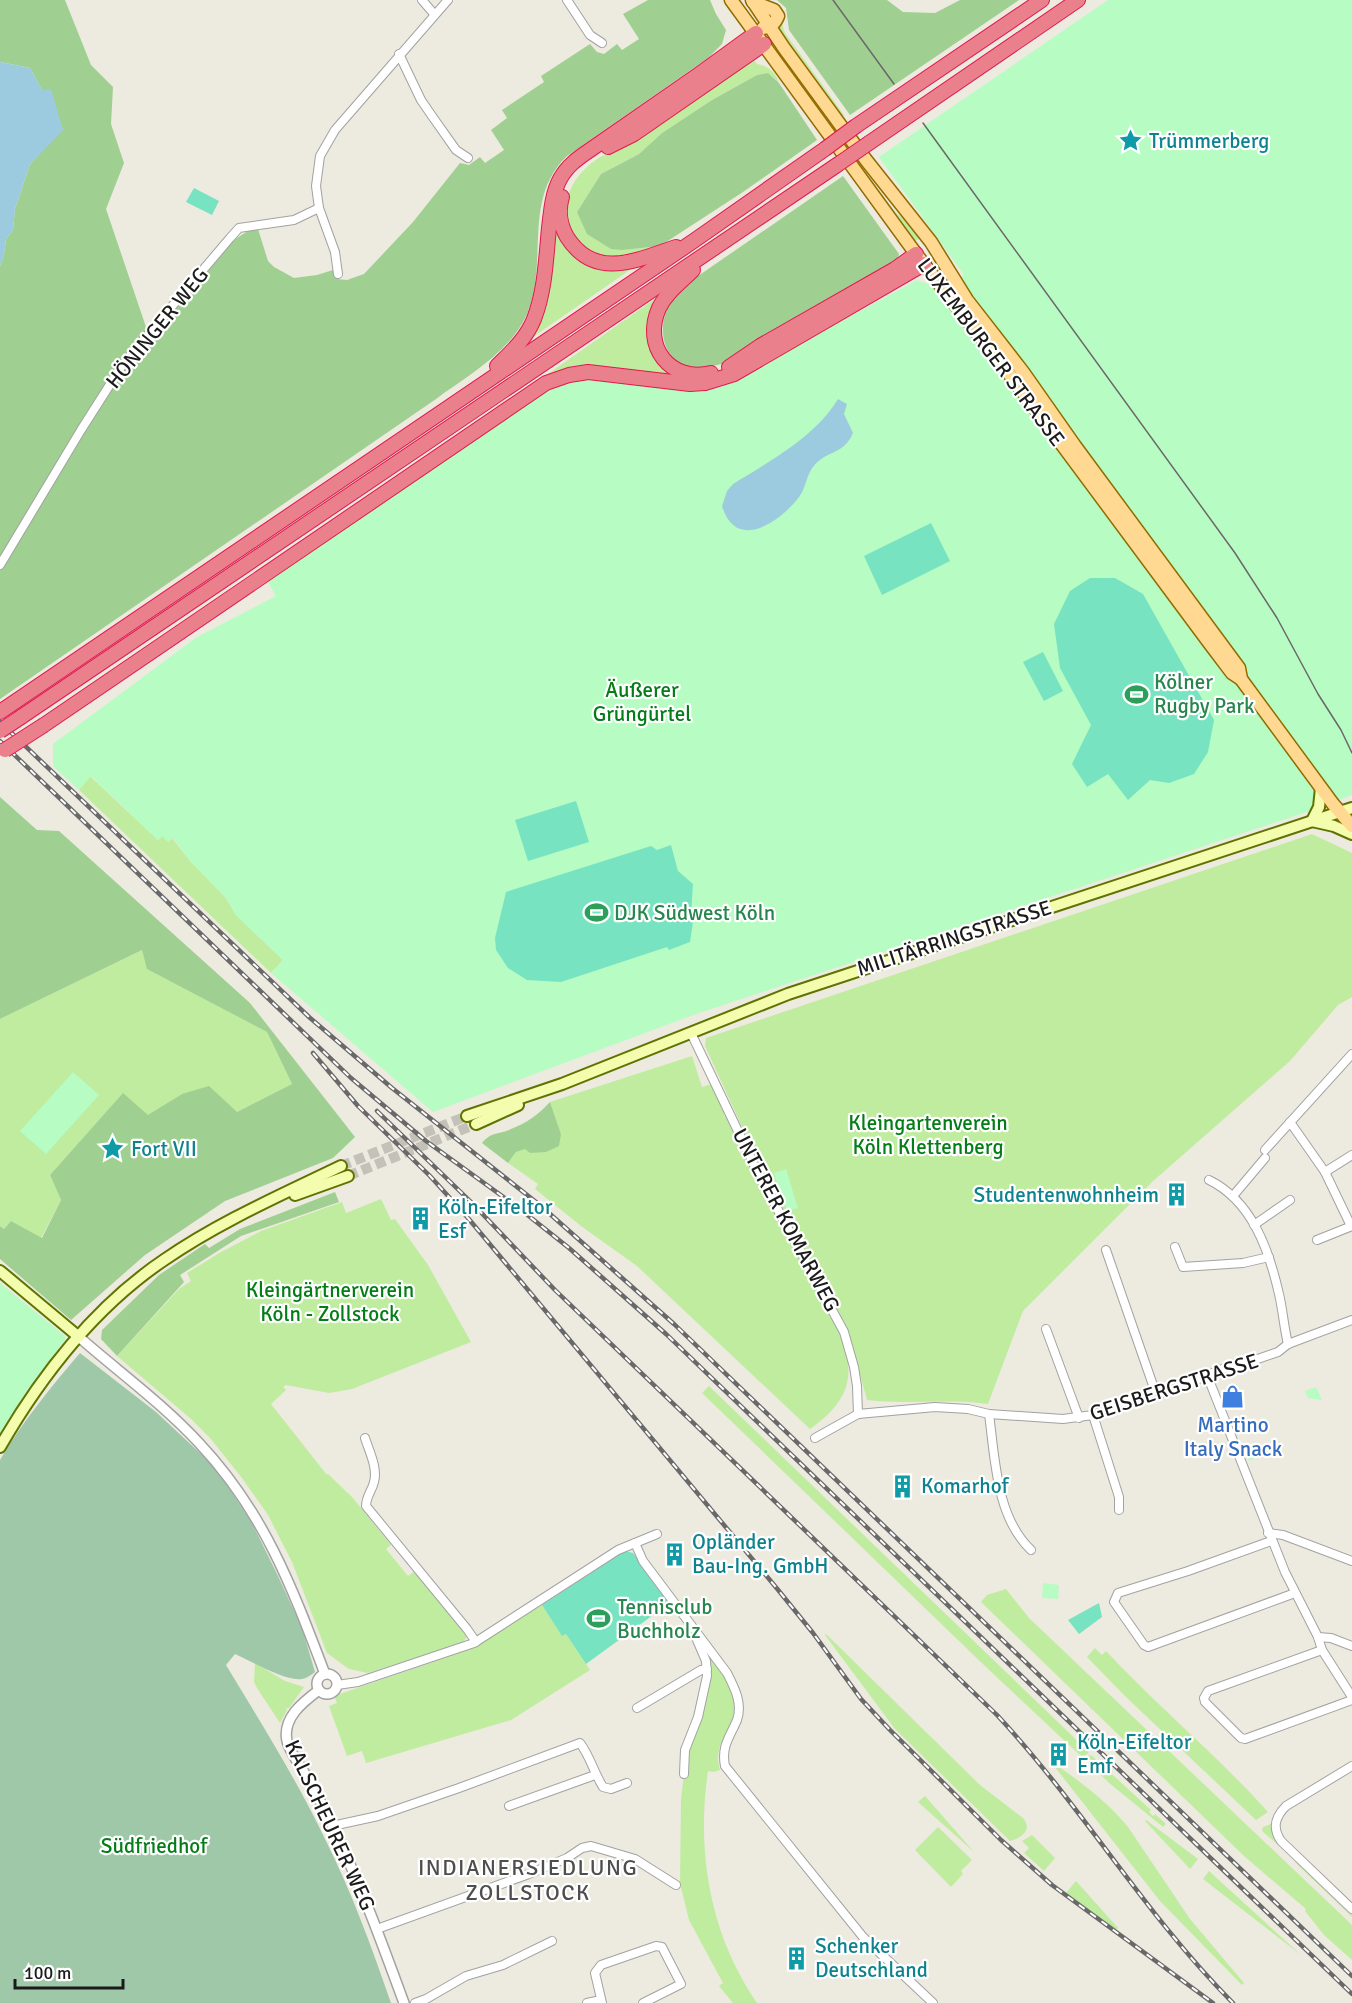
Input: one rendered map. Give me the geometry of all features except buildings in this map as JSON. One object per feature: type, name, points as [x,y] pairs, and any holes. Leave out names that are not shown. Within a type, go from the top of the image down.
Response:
[{"type":"highway","points":[[0,712],[695,240],[856,126],[1042,0]]},
{"type":"highway","points":[[0,731],[1078,0]]},
{"type":"highway","points":[[695,240],[626,264],[608,264],[588,258],[573,246],[563,230],[559,206],[563,192],[578,169],[601,151],[634,134],[765,35]]},
{"type":"highway","points":[[474,389],[521,342],[534,321],[543,284],[553,197],[560,178],[574,161],[698,75],[765,35]]},
{"type":"highway","points":[[723,242],[668,294],[654,323],[655,339],[660,355],[670,367],[682,373],[704,375],[729,367],[760,346],[895,269],[923,258]]},
{"type":"highway","points":[[2,753],[546,383],[569,375],[588,372],[683,384],[720,380],[734,374],[923,258]]},
{"type":"highway","points":[[240,591],[356,491]]},
{"type":"main road","name":"LUXEMBURGER STRASSE","points":[[731,0],[746,20],[784,48],[866,160],[931,242],[967,300],[1023,372],[1239,668],[1241,679]]},
{"type":"main road","name":"LUXEMBURGER STRASSE","points":[[752,1],[774,10],[778,16],[765,35]]},
{"type":"main road","name":"LUXEMBURGER STRASSE","points":[[765,35],[923,258],[1215,651],[1232,673],[1241,679],[1339,812],[1352,826]]},
{"type":"main road","points":[[931,242],[923,258],[945,266]]},
{"type":"main road","points":[[1321,788],[1319,807],[1312,821],[1334,826],[1352,834]]},
{"type":"main road","name":"MILITÄRRINGSTRASSE","points":[[466,1116],[562,1084],[788,994],[1352,808]]},
{"type":"main road","name":"MILITÄRRINGSTRASSE","points":[[476,1124],[562,1084]]},
{"type":"main road","points":[[0,1447],[26,1404],[79,1337],[134,1282],[164,1260],[238,1216],[340,1166]]},
{"type":"main road","points":[[238,1216],[348,1176]]},
{"type":"main road","points":[[0,1270],[79,1337]]},
{"type":"street","points":[[422,0],[434,14]]},
{"type":"street","points":[[338,274],[335,252],[319,208],[317,172],[320,156],[326,143],[362,97],[448,0]]},
{"type":"street","points":[[567,0],[590,35],[602,43]]},
{"type":"street","points":[[399,54],[421,100],[456,150],[468,158]]},
{"type":"street","name":"HÖNINGER WEG","points":[[0,565],[123,364],[230,238],[239,228],[294,220],[319,208]]},
{"type":"street","name":"UNTERER KOMARWEG","points":[[691,1034],[759,1175],[844,1332],[854,1367],[858,1414]]},
{"type":"street","points":[[1233,1196],[1290,1122],[1352,1054]]},
{"type":"street","points":[[1290,1122],[1325,1172],[1351,1226],[1317,1240]]},
{"type":"street","points":[[1325,1172],[1352,1155]]},
{"type":"street","points":[[1209,1180],[1233,1196],[1254,1225],[1269,1257],[1280,1297],[1288,1344]]},
{"type":"street","points":[[1254,1225],[1290,1200]]},
{"type":"street","points":[[1175,1247],[1183,1268],[1244,1263],[1269,1257]]},
{"type":"street","points":[[1106,1250],[1155,1391]]},
{"type":"street","points":[[1350,1321],[1352,1331]]},
{"type":"street","name":"GEISBERGSTRASSE","points":[[858,1414],[935,1407],[968,1408],[990,1414],[1050,1419],[1079,1418],[1093,1415],[1155,1391],[1165,1393],[1239,1362],[1252,1361],[1278,1352],[1288,1344],[1350,1321]]},
{"type":"street","points":[[1046,1329],[1079,1418]]},
{"type":"street","points":[[79,1337],[187,1430],[229,1478],[255,1515],[282,1565],[325,1674]]},
{"type":"street","points":[[1207,1375],[1270,1537],[1295,1593],[1318,1637],[1322,1650],[1352,1699],[1245,1739],[1241,1738],[1209,1707],[1204,1698],[1208,1691],[1322,1650]]},
{"type":"street","points":[[815,1438],[858,1414]]},
{"type":"street","points":[[990,1414],[1000,1488],[1008,1518],[1016,1533],[1031,1550]]},
{"type":"street","points":[[1093,1415],[1119,1497],[1119,1510]]},
{"type":"street","points":[[365,1438],[375,1475],[366,1506],[476,1642]]},
{"type":"street","points":[[338,1685],[334,1676],[325,1674],[317,1682],[319,1690],[330,1694],[338,1685],[358,1682],[476,1642],[618,1550],[657,1534]]},
{"type":"street","points":[[1295,1593],[1148,1647],[1144,1645],[1114,1602],[1118,1593],[1188,1571],[1270,1537],[1283,1535],[1352,1561]]},
{"type":"street","points":[[634,1543],[643,1561],[727,1673],[736,1690],[739,1704],[737,1718],[724,1744],[725,1766],[863,1937],[933,2003]]},
{"type":"street","points":[[684,1774],[685,1750],[698,1717],[707,1669],[697,1640],[699,1637]]},
{"type":"street","points":[[1318,1637],[1331,1638],[1352,1646]]},
{"type":"street","points":[[637,1708],[701,1670],[707,1669]]},
{"type":"street","name":"KALSCHEURER WEG","points":[[319,1690],[302,1702],[293,1714],[287,1727],[287,1742],[332,1826],[377,1929],[404,2003]]},
{"type":"street","points":[[332,1826],[388,1812],[580,1743],[603,1787],[611,1789],[627,1783]]},
{"type":"street","points":[[1352,1766],[1286,1806],[1275,1822],[1275,1830],[1281,1841],[1352,1909]]},
{"type":"street","points":[[509,1806],[595,1775]]},
{"type":"street","points":[[377,1929],[529,1874],[567,1858],[582,1848],[591,1846],[635,1859],[676,1885]]},
{"type":"street","points":[[415,2003],[466,1976],[503,1965],[552,1941]]},
{"type":"street","points":[[587,2003],[602,2001],[595,1973],[601,1965],[656,1946],[662,1947],[681,1984],[643,2003]]},
{"type":"green space","points":[[0,0],[65,0],[91,65],[113,87],[111,124],[124,163],[106,209],[147,330],[124,359],[0,561],[0,266],[6,239],[13,230],[15,209],[30,164],[63,129],[30,68],[0,62]]},
{"type":"green space","points":[[648,0],[710,0],[726,30],[722,44],[708,58],[567,156],[553,173],[540,212],[533,296],[526,316],[509,341],[486,363],[436,399],[0,699],[0,569],[114,383],[152,334],[232,241],[248,231],[258,229],[268,261],[294,278],[333,270],[337,279],[347,280],[364,274],[413,222],[460,163],[469,165],[480,157],[485,163],[504,150],[491,130],[507,118],[502,110],[544,82],[541,76],[590,44],[597,52],[604,54],[617,44],[622,50],[639,39],[623,14]]},
{"type":"green space","points":[[761,0],[769,1],[778,7],[785,33],[843,116],[778,27]]},
{"type":"green space","points":[[777,0],[887,0],[903,12],[935,13],[960,0],[1019,0],[850,115],[789,30],[786,8]]},
{"type":"green space","name":"Äußerer Grüngürtel","points":[[1108,0],[1352,0],[1352,795],[1310,811],[696,1014],[433,1112],[271,973],[283,960],[236,915],[226,898],[190,861],[173,838],[168,842],[162,836],[158,840],[91,776],[79,790],[53,766],[53,744],[197,637],[276,596],[267,580],[550,386],[578,377],[700,392],[719,388],[917,280],[945,290],[964,275],[879,157]]},
{"type":"green space","points":[[754,60],[757,64],[771,70],[779,83],[768,73],[757,75],[712,100],[662,133],[639,154],[601,174],[577,212],[623,250],[660,246],[636,255],[611,258],[595,254],[582,245],[570,227],[566,207],[572,187],[585,169],[607,153],[648,133]]},
{"type":"green space","points":[[768,73],[779,83],[817,140],[660,246],[611,249],[587,234],[577,212],[601,174],[639,154],[662,133],[712,100],[757,75]]},
{"type":"green space","points":[[866,173],[896,213],[912,225],[920,238],[914,242],[864,174]]},
{"type":"green space","points":[[849,174],[897,239],[902,252],[897,240]]},
{"type":"green space","points":[[843,176],[899,254],[897,261],[722,364],[692,368],[674,358],[665,345],[664,320],[674,297],[685,285]]},
{"type":"green space","points":[[194,188],[219,201],[212,215],[186,202]]},
{"type":"green space","points":[[559,235],[567,247],[637,265],[533,337],[531,334],[552,236]]},
{"type":"green space","points":[[659,296],[654,308],[669,372],[665,378],[542,378]]},
{"type":"green space","points":[[931,523],[950,561],[882,595],[864,556]]},
{"type":"green space","name":"Kölner Rugby Park","points":[[1090,578],[1115,578],[1143,594],[1214,720],[1208,752],[1194,774],[1169,783],[1150,780],[1128,800],[1108,774],[1087,787],[1072,764],[1091,725],[1060,668],[1054,624],[1070,591]]},
{"type":"green space","points":[[1043,652],[1063,691],[1044,701],[1023,662]]},
{"type":"green space","points":[[90,776],[158,840],[162,836],[172,838],[190,861],[226,898],[236,915],[283,960],[271,973],[79,790]]},
{"type":"green space","points":[[0,797],[37,830],[59,831],[250,1003],[355,1137],[333,1158],[225,1201],[145,1255],[71,1320],[0,1259],[0,1226],[4,1229],[11,1221],[42,1238],[61,1200],[50,1175],[123,1093],[148,1115],[182,1094],[209,1086],[237,1112],[292,1084],[267,1032],[147,969],[142,950],[0,1019]]},
{"type":"green space","points":[[576,801],[589,842],[528,861],[515,820]]},
{"type":"green space","name":"Kleingartenverein Köln Klettenberg","points":[[1312,834],[1352,853],[1352,997],[1338,1005],[1290,1061],[1152,1182],[1023,1311],[988,1404],[867,1400],[848,1330],[764,1175],[705,1046],[706,1038]]},
{"type":"green space","name":"DJK Südwest Köln","points":[[671,845],[678,871],[693,884],[691,914],[694,915],[690,942],[669,950],[667,947],[561,982],[527,980],[508,968],[496,950],[495,938],[506,892],[651,846],[657,850]]},
{"type":"green space","points":[[142,950],[148,969],[267,1032],[292,1084],[237,1112],[182,1094],[148,1116],[123,1094],[50,1175],[61,1200],[41,1238],[11,1221],[4,1229],[0,1226],[0,1019]]},
{"type":"green space","points":[[692,1056],[702,1087],[712,1084],[725,1112],[725,1117],[728,1118],[741,1146],[737,1148],[746,1158],[795,1249],[794,1251],[815,1283],[842,1339],[848,1369],[843,1394],[836,1406],[810,1429],[637,1266],[581,1226],[535,1189],[538,1184],[508,1163],[516,1152],[525,1148],[530,1153],[561,1134],[550,1102]]},
{"type":"green space","points":[[73,1072],[99,1095],[46,1154],[20,1131]]},
{"type":"green space","points":[[550,1102],[561,1134],[559,1146],[546,1152],[530,1153],[525,1149],[516,1152],[508,1163],[482,1143],[492,1135],[517,1127],[527,1121]]},
{"type":"green space","points":[[786,1169],[798,1208],[787,1211],[774,1173]]},
{"type":"green space","points":[[335,1192],[339,1202],[241,1236],[180,1275],[184,1282],[117,1356],[101,1339],[102,1330],[159,1275],[205,1244],[209,1248],[240,1229]]},
{"type":"green space","name":"Kleingärtnerverein Köln - Zollstock","points":[[381,1199],[391,1220],[395,1219],[428,1265],[471,1342],[352,1389],[329,1393],[286,1385],[283,1387],[286,1390],[271,1404],[327,1475],[352,1497],[391,1545],[386,1549],[408,1576],[415,1571],[463,1627],[467,1636],[463,1643],[368,1673],[349,1669],[327,1653],[292,1562],[268,1515],[242,1478],[210,1438],[190,1418],[117,1356],[179,1289],[191,1281],[187,1273],[221,1252],[261,1231],[342,1202],[346,1213]]},
{"type":"green space","points":[[0,1283],[65,1336],[65,1340],[28,1389],[0,1433]]},
{"type":"green space","name":"Südfriedhof","points":[[80,1353],[156,1412],[214,1466],[252,1523],[278,1576],[302,1628],[315,1672],[302,1679],[295,1679],[235,1654],[226,1665],[315,1818],[361,1921],[391,2003],[0,2003],[0,1460],[38,1405]]},
{"type":"green space","points":[[709,1386],[1089,1752],[1083,1758],[987,1668],[702,1393]]},
{"type":"green space","points":[[1316,1387],[1322,1400],[1308,1398],[1305,1391]]},
{"type":"green space","points":[[1262,1447],[1269,1452],[1249,1461],[1246,1452]]},
{"type":"green space","name":"Tennisclub Buchholz","points":[[625,1551],[633,1553],[671,1602],[586,1664],[566,1634],[562,1636],[542,1605]]},
{"type":"green space","points":[[1043,1583],[1059,1585],[1058,1599],[1042,1598]]},
{"type":"green space","points":[[1006,1589],[1029,1618],[1352,1925],[1352,1960],[1324,1935],[1305,1911],[1306,1909],[1244,1856],[981,1602],[987,1595]]},
{"type":"green space","points":[[1099,1603],[1102,1617],[1079,1634],[1068,1620]]},
{"type":"green space","points":[[542,1605],[562,1635],[566,1634],[590,1670],[511,1720],[366,1763],[362,1751],[347,1756],[329,1706],[337,1703],[334,1696],[474,1648]]},
{"type":"green space","points":[[826,1634],[980,1785],[1023,1818],[1027,1826],[1022,1835],[1010,1841],[895,1729]]},
{"type":"green space","points":[[1095,1648],[1102,1655],[1106,1651],[1268,1812],[1256,1820],[1126,1697],[1087,1657]]},
{"type":"green space","points":[[703,1650],[706,1650],[728,1683],[735,1703],[732,1720],[719,1752],[720,1770],[708,1771],[704,1832],[710,1892],[728,1949],[757,2003],[733,2003],[719,1986],[723,1983],[689,1920],[680,1883],[681,1799],[687,1748],[709,1683]]},
{"type":"green space","points":[[255,1663],[285,1681],[304,1687],[289,1708],[286,1708],[280,1723],[254,1682]]},
{"type":"green space","points":[[1089,1755],[1151,1810],[1149,1812],[1153,1816],[1155,1814],[1166,1824],[1163,1827],[1108,1782],[1085,1759]]},
{"type":"green space","points":[[1051,1761],[1120,1817],[1190,1919],[1244,1983],[1242,1985],[1160,1901]]},
{"type":"green space","points":[[925,1796],[974,1852],[918,1802]]},
{"type":"green space","points":[[1145,1821],[1198,1859],[1190,1869]]},
{"type":"green space","points":[[1271,1824],[1273,1836],[1292,1857],[1262,1831],[1263,1827]]},
{"type":"green space","points":[[938,1827],[972,1860],[961,1871],[963,1874],[951,1887],[915,1850]]},
{"type":"green space","points":[[1032,1835],[1055,1858],[1044,1871],[1024,1853],[1029,1848],[1022,1841]]},
{"type":"green space","points":[[1297,1861],[1352,1913],[1352,1917],[1295,1862]]},
{"type":"green space","points":[[1209,1871],[1301,1955],[1203,1879]]},
{"type":"green space","points":[[1076,1881],[1118,1928],[1116,1930],[1066,1893]]},
{"type":"water","points":[[0,62],[30,68],[42,90],[51,89],[63,130],[30,164],[15,209],[13,230],[6,239],[0,266]]},
{"type":"water","points":[[838,399],[847,404],[844,414],[853,433],[849,440],[840,449],[823,458],[813,467],[801,493],[781,515],[759,528],[748,530],[737,528],[729,520],[722,506],[727,491],[733,484],[804,437],[828,413]]},
{"type":"tunnel","points":[[341,1166],[467,1116]]},
{"type":"tunnel","points":[[348,1176],[476,1124]]},
{"type":"tram line","points":[[833,0],[894,84]]},
{"type":"tram line","points":[[923,123],[1235,553],[1277,618],[1352,753]]},
{"type":"railway","points":[[0,722],[309,1017],[392,1088],[541,1206],[674,1324],[1352,1976]]},
{"type":"railway","points":[[0,741],[351,1078],[426,1141],[520,1209],[569,1248],[666,1334],[1352,1994]]},
{"type":"railway","points":[[313,1053],[358,1106],[430,1176],[468,1218],[779,1591],[861,1699],[890,1730],[1001,1840],[1052,1885],[1213,2003]]},
{"type":"railway","points":[[377,1111],[471,1202],[555,1290],[997,1715],[1057,1786],[1171,1934],[1233,2003]]},
{"type":"place","name":"Trümmerberg","points":[[1131,141]]},
{"type":"place","name":"Kölner Rugby Park","points":[[1136,694]]},
{"type":"place","name":"DJK Südwest Köln","points":[[596,913]]},
{"type":"place","name":"Fort VII","points":[[113,1149]]},
{"type":"place","name":"Studentenwohnheim","points":[[1177,1195]]},
{"type":"place","name":"Köln-Eifeltor Esf","points":[[420,1219]]},
{"type":"place","name":"Martino Italy Snack","points":[[1233,1397]]},
{"type":"place","name":"Komarhof","points":[[903,1486]]},
{"type":"place","name":"Opländer Bau-Ing. GmbH","points":[[674,1554]]},
{"type":"place","name":"Tennisclub Buchholz","points":[[599,1619]]},
{"type":"place","name":"Köln-Eifeltor Emf","points":[[1059,1754]]},
{"type":"place","name":"Schenker Deutschland","points":[[797,1958]]},
{"type":"district","name":"INDIANERSIEDLUNG ZOLLSTOCK","points":[[528,1880]]}]
